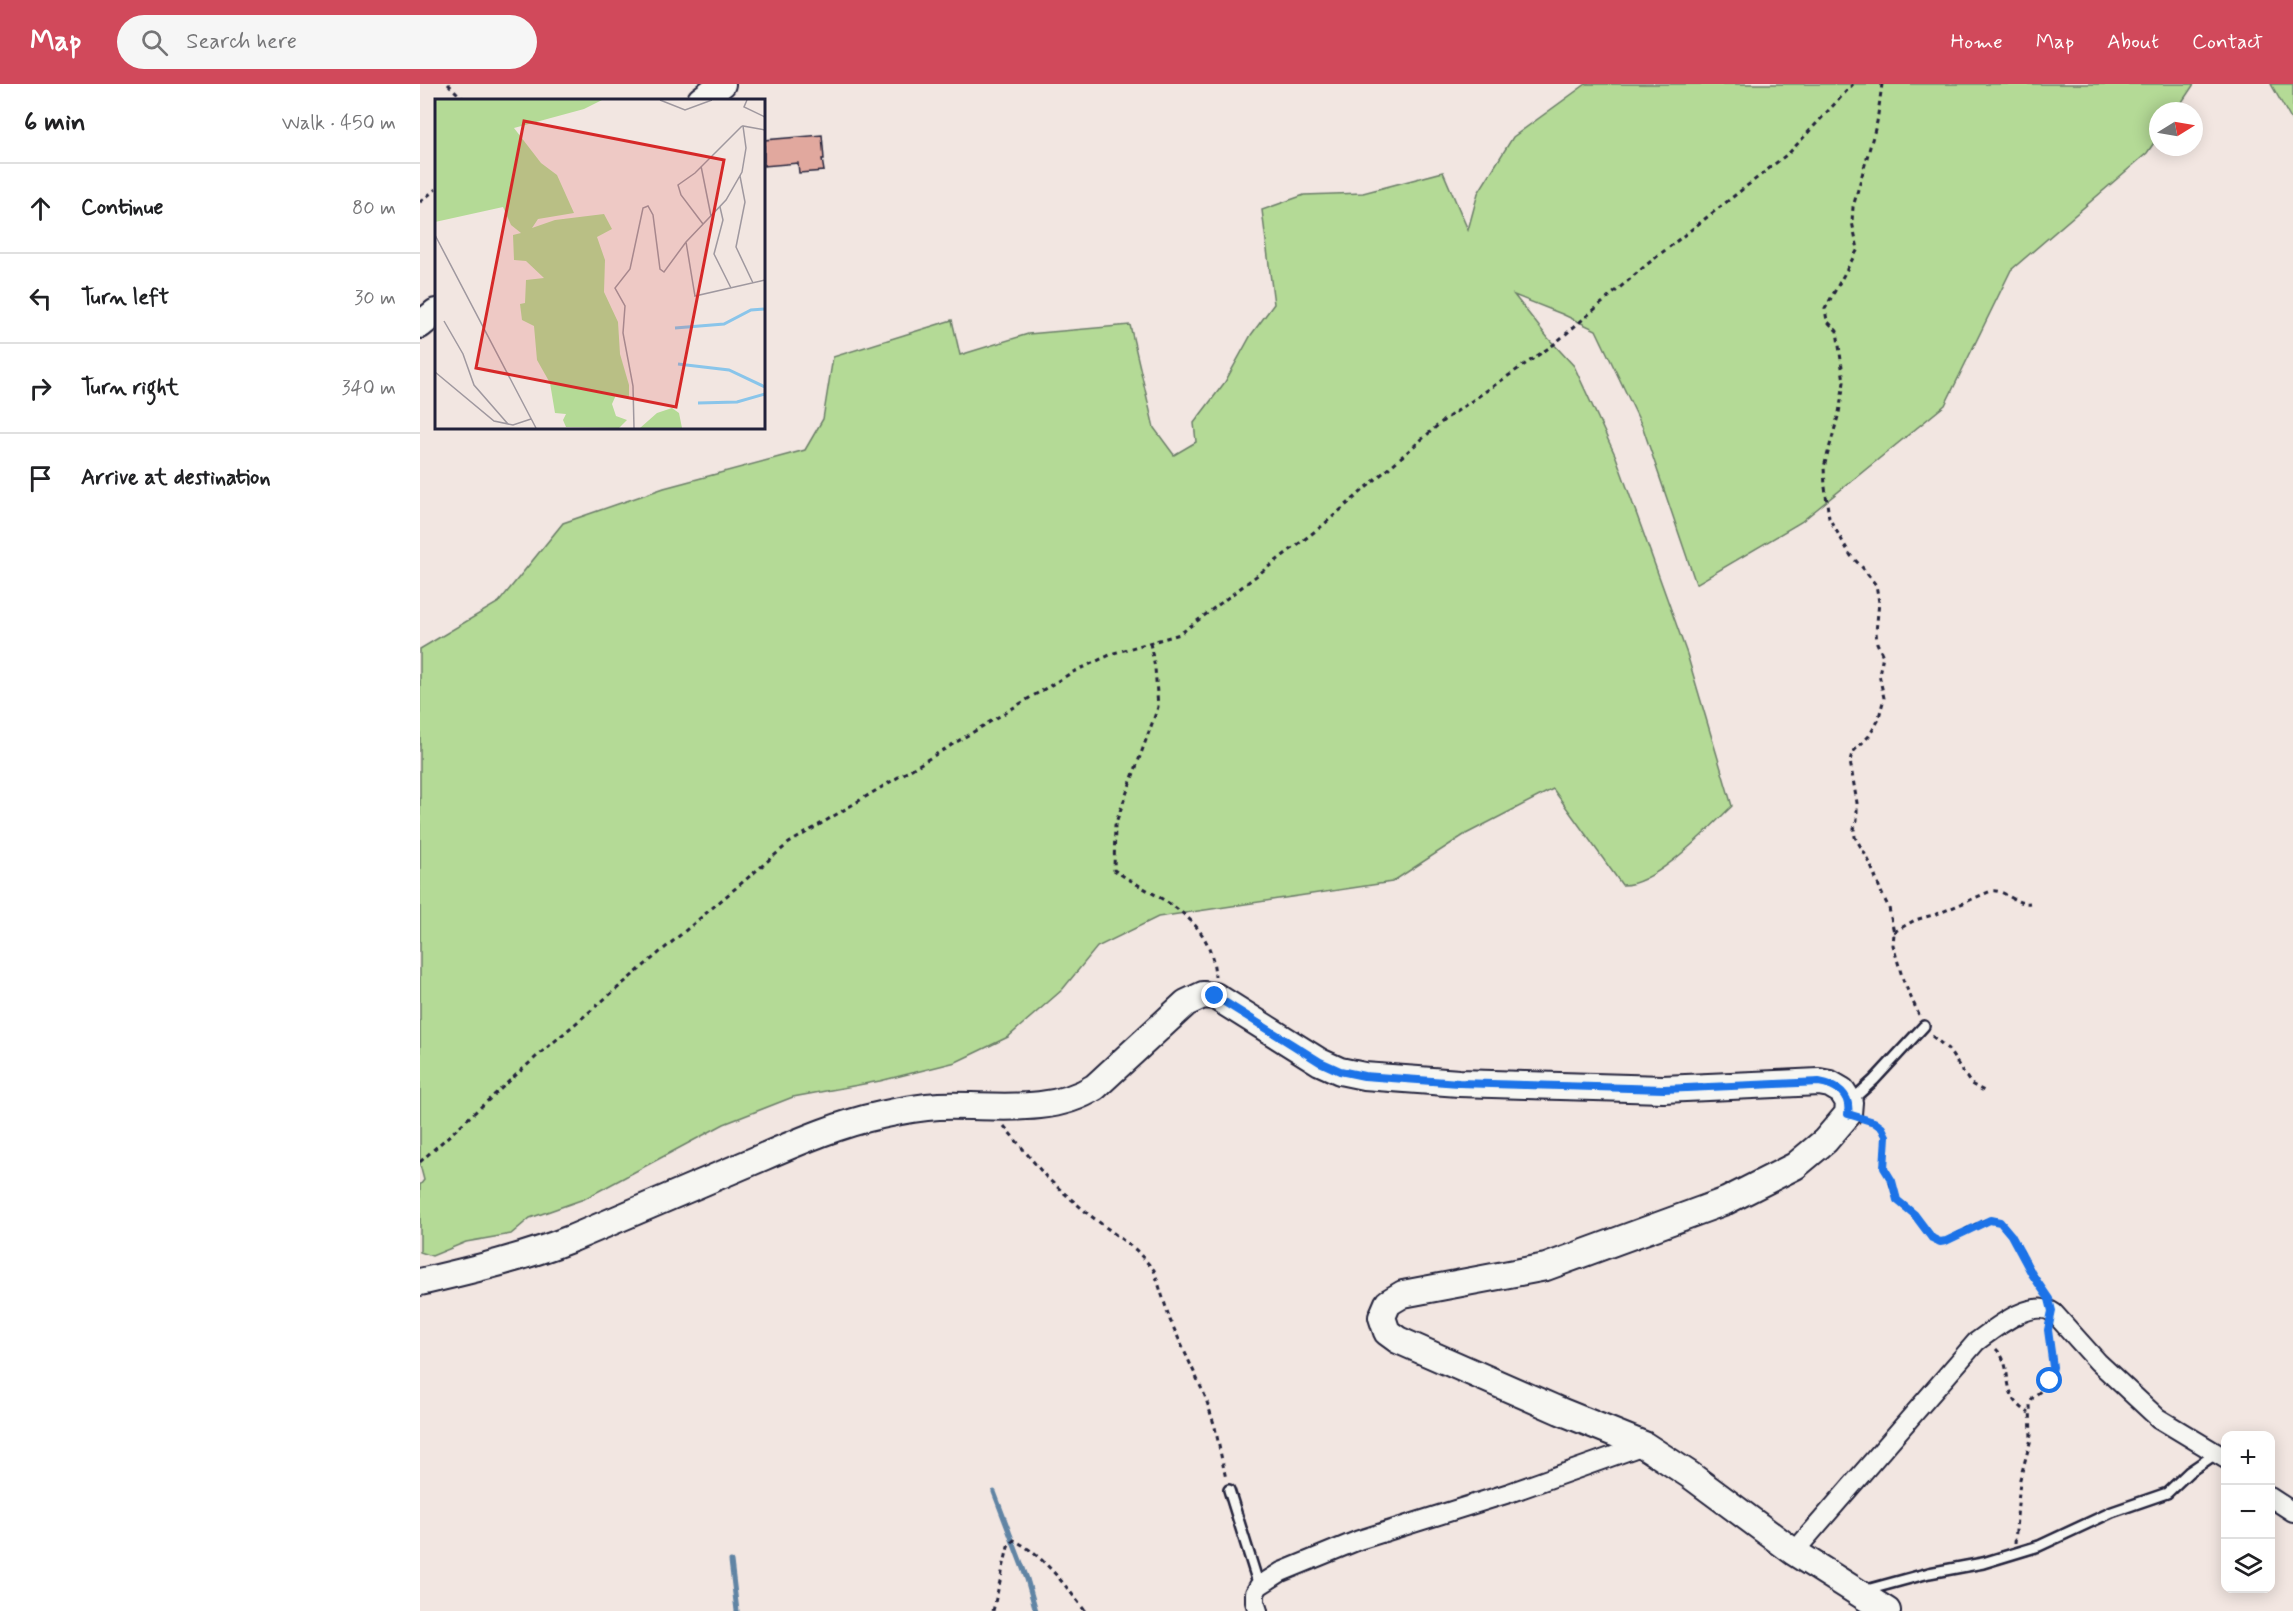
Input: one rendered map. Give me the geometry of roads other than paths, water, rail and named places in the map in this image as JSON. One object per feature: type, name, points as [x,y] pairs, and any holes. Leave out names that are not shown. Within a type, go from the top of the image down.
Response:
[{"type":"main road","points":[[702,99],[722,84]]},
{"type":"main road","points":[[420,325],[435,313]]},
{"type":"main road","points":[[420,1282],[505,1261],[570,1239],[828,1130],[881,1115],[937,1106],[1034,1105],[1059,1102],[1083,1094],[1095,1087],[1186,1003],[1203,995],[1215,996],[1320,1062],[1340,1071],[1364,1076],[1459,1083],[1664,1089],[1819,1082],[1830,1084],[1842,1091],[1848,1108],[1825,1141],[1795,1166],[1726,1201],[1546,1267],[1403,1294],[1388,1303],[1382,1317],[1387,1332],[1398,1340],[1644,1445],[1690,1475],[1794,1552],[1887,1611]]},
{"type":"street","points":[[1794,1552],[1982,1339],[1997,1326],[2019,1314],[2038,1308],[2048,1308],[2052,1311],[2098,1362],[2158,1418],[2221,1456]]},
{"type":"street","points":[[1258,1611],[1255,1593],[1259,1586],[1281,1572],[1359,1540],[1509,1493],[1644,1445]]},
{"type":"street","points":[[2275,1500],[2293,1512]]},
{"type":"lane","points":[[1848,1108],[1924,1026]]},
{"type":"lane","points":[[1858,1593],[1929,1573],[1983,1563],[2039,1546],[2112,1512],[2167,1493],[2189,1472],[2221,1456]]},
{"type":"lane","points":[[1229,1490],[1259,1586]]},
{"type":"waterway","points":[[994,1492],[1027,1579],[1036,1611]]},
{"type":"waterway","points":[[731,1561],[737,1611]]}]
